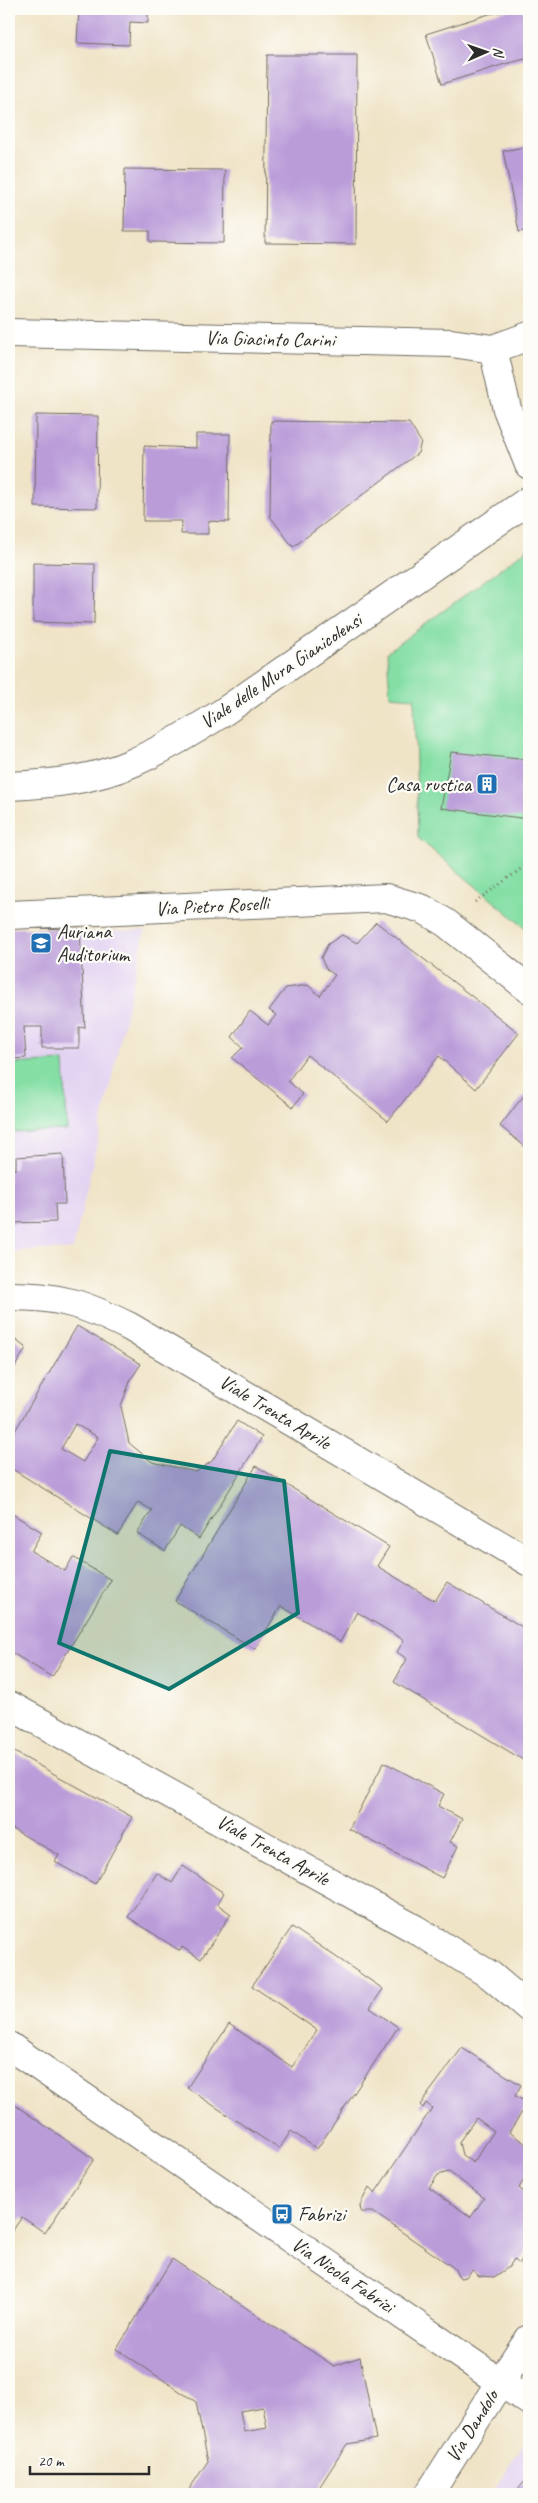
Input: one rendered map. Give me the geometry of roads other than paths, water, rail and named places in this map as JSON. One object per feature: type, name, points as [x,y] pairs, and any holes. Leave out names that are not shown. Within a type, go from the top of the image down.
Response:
[{"type":"street","name":"Via Giacinto Carini","points":[[9,333],[452,343],[493,349],[529,336]]},
{"type":"street","points":[[493,349],[508,409],[529,465]]},
{"type":"street","name":"Viale delle Mura Gianicolensi","points":[[9,786],[56,782],[108,771],[131,764],[177,741],[230,708],[529,500]]},
{"type":"street","name":"Via Pietro Roselli","points":[[9,915],[386,898],[423,909],[446,923],[529,988]]},
{"type":"street","name":"Viale Trenta Aprile","points":[[9,1296],[59,1298],[78,1303],[122,1323],[529,1562]]},
{"type":"street","name":"Viale Trenta Aprile","points":[[9,1705],[416,1929],[490,1976],[529,2008]]},
{"type":"street","name":"Via Nicola Fabrizi","points":[[9,2046],[529,2401]]},
{"type":"street","points":[[500,2382],[529,2339]]},
{"type":"street","name":"Via Dandolo","points":[[429,2494],[500,2382]]},
{"type":"place","name":"Casa rustica","points":[[487,784]]},
{"type":"place","name":"Auriana Auditorium","points":[[41,943]]},
{"type":"place","name":"Fabrizi","points":[[282,2214]]}]
